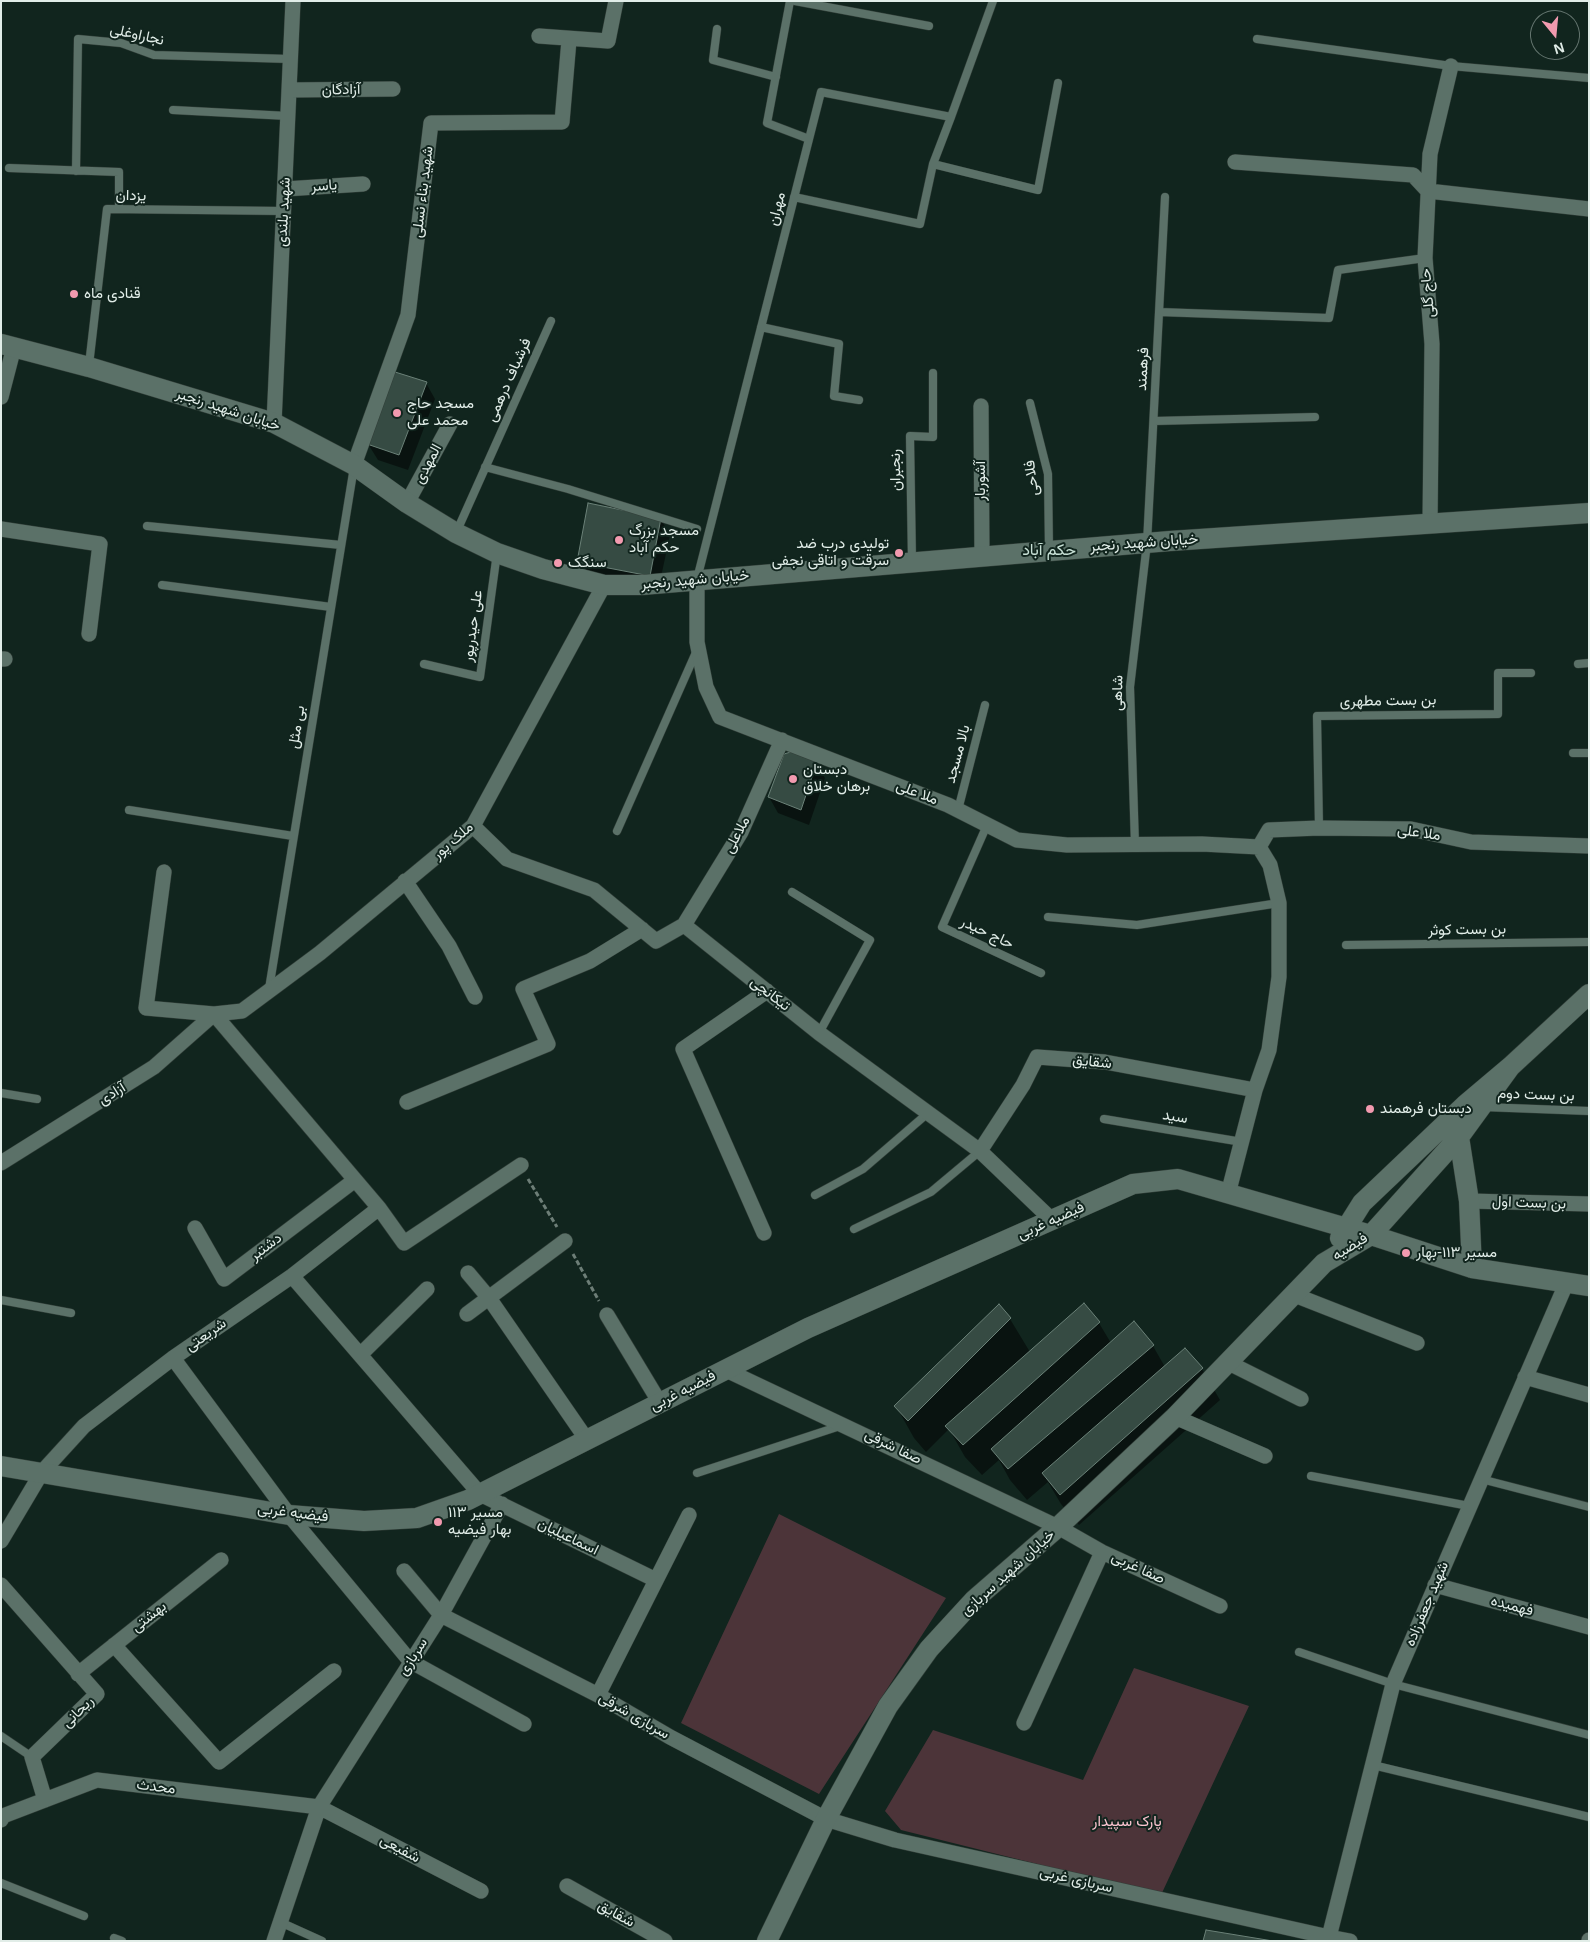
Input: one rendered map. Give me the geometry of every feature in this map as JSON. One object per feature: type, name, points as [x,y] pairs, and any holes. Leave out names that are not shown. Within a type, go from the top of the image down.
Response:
[{"type":"street","name":"شهید بلندی","points":[[274,423],[293,1]]},
{"type":"street","points":[[539,36],[569,40],[608,41],[616,1]]},
{"type":"street","name":"شهید بناء نسلی","points":[[354,465],[408,316],[431,123],[562,122],[569,40]]},
{"type":"street","name":"حاج گلی","points":[[1430,524],[1432,344],[1425,258],[1428,191],[1430,154],[1451,66]]},
{"type":"street","name":"آزادگان","points":[[289,90],[393,89]]},
{"type":"street","points":[[1234,162],[1413,174],[1428,191],[1589,209]]},
{"type":"street","name":"یاسر","points":[[285,189],[363,184]]},
{"type":"street","points":[[1,397],[7,346]]},
{"type":"street","name":"خیابان شهید رنجبر","points":[[7,346],[89,367],[274,423],[354,465],[407,503],[456,533],[497,553],[543,570],[604,585],[642,585],[1147,543],[1589,513]]},
{"type":"street","name":"آشوربار","points":[[981,406],[982,556]]},
{"type":"street","name":"المهدی","points":[[407,503],[450,424]]},
{"type":"street","points":[[1,529],[100,544],[89,634]]},
{"type":"street","name":"ملا علی","points":[[697,579],[698,648],[706,687],[720,717],[958,810],[1017,840],[1067,845],[1202,844],[1258,847],[1269,830],[1319,828],[1410,829],[1471,842],[1589,846]]},
{"type":"street","name":"ملک پور","points":[[164,872],[146,1008],[214,1014],[242,1011],[320,953],[473,826],[604,585]]},
{"type":"street","name":"ملاعلی","points":[[684,925],[741,832],[782,740]]},
{"type":"street","points":[[473,826],[507,859],[594,890],[656,941],[684,925]]},
{"type":"street","points":[[1228,1194],[1255,1090],[1269,1050],[1279,977],[1279,903],[1270,865],[1258,847]]},
{"type":"street","points":[[405,882],[449,946],[475,997]]},
{"type":"street","name":"تیکانچی","points":[[684,925],[819,1033],[980,1151],[1052,1220]]},
{"type":"street","points":[[407,1102],[548,1044],[523,989],[590,962],[642,929]]},
{"type":"street","points":[[764,1233],[683,1049],[767,991]]},
{"type":"street","name":"فیضیه","points":[[1324,1263],[1362,1203],[1466,1104],[1510,1067],[1589,994]]},
{"type":"street","points":[[214,1014],[379,1208],[404,1243],[520,1165]]},
{"type":"street","name":"آزادی","points":[[1,1163],[154,1067],[214,1014]]},
{"type":"street","name":"شقایق","points":[[980,1151],[1023,1085],[1037,1057],[1104,1062],[1255,1090]]},
{"type":"street","name":"فیضیه","points":[[1324,1263],[1371,1235],[1459,1137],[1510,1067]]},
{"type":"street","points":[[1459,1137],[1469,1201],[1472,1268]]},
{"type":"street","name":"فیضیه غربی","points":[[1,1466],[289,1514],[364,1521],[417,1518],[480,1494],[808,1328],[1133,1184],[1178,1179],[1371,1235],[1472,1268],[1566,1284],[1589,1286]]},
{"type":"street","name":"دشتبر","points":[[195,1228],[224,1279],[355,1180]]},
{"type":"street","name":"بن بست اول","points":[[1469,1201],[1589,1204]]},
{"type":"street","name":"شریعتی","points":[[42,1472],[84,1426],[174,1358],[292,1276],[379,1208]]},
{"type":"street","points":[[467,1314],[565,1241]]},
{"type":"street","name":"خیابان شهید سربازی","points":[[767,1941],[826,1818],[888,1706],[929,1649],[974,1600],[1058,1527],[1175,1417],[1324,1263]]},
{"type":"street","points":[[468,1273],[489,1298],[587,1440]]},
{"type":"street","points":[[292,1276],[480,1494]]},
{"type":"street","name":"شهید جعفرزاده","points":[[1328,1939],[1374,1765],[1393,1684],[1566,1284]]},
{"type":"street","points":[[360,1355],[427,1288]]},
{"type":"street","points":[[1292,1294],[1418,1343]]},
{"type":"street","points":[[607,1315],[660,1403]]},
{"type":"street","points":[[174,1358],[289,1514],[410,1661],[524,1724]]},
{"type":"street","points":[[1227,1362],[1301,1399]]},
{"type":"street","name":"صفا شرقی","points":[[726,1370],[844,1424],[1058,1527]]},
{"type":"street","points":[[1525,1377],[1589,1395]]},
{"type":"street","points":[[1175,1417],[1265,1456]]},
{"type":"street","points":[[1,1541],[42,1472]]},
{"type":"street","name":"اسماعیلیان","points":[[480,1494],[656,1580]]},
{"type":"street","name":"سربازی","points":[[274,1941],[319,1807],[441,1615],[502,1504]]},
{"type":"street","points":[[598,1695],[689,1515]]},
{"type":"street","name":"صفا غربی","points":[[1058,1527],[1102,1552],[1220,1606]]},
{"type":"street","points":[[1024,1723],[1102,1552]]},
{"type":"street","name":"بهشتی","points":[[78,1674],[221,1560]]},
{"type":"street","points":[[404,1571],[441,1615]]},
{"type":"street","name":"ریحانی","points":[[1,1585],[97,1694],[32,1757]]},
{"type":"street","name":"فهمیده","points":[[1435,1585],[1589,1627]]},
{"type":"street","name":"سربازی شرقی","points":[[441,1615],[598,1695],[670,1737],[826,1818]]},
{"type":"street","points":[[114,1645],[219,1762],[334,1672]]},
{"type":"street","points":[[32,1757],[45,1800]]},
{"type":"street","name":"محدث","points":[[2,1816],[98,1780],[319,1807]]},
{"type":"street","name":"شفیعی","points":[[319,1807],[481,1891]]},
{"type":"street","name":"سربازی غربی","points":[[826,1818],[896,1840],[1328,1939],[1350,1941]]},
{"type":"street","name":"شقایق","points":[[567,1886],[665,1941]]},
{"type":"lane","points":[[790,1],[767,123],[809,139]]},
{"type":"lane","points":[[795,1],[928,26]]},
{"type":"lane","points":[[794,197],[920,224],[934,164],[993,1]]},
{"type":"lane","points":[[717,29],[713,60],[776,77]]},
{"type":"lane","name":"نجاراوغلی","points":[[76,171],[78,39],[121,43],[154,56],[290,58]]},
{"type":"lane","points":[[1257,39],[1451,66],[1589,78]]},
{"type":"lane","points":[[934,164],[1038,190],[1058,83]]},
{"type":"lane","name":"مهران","points":[[697,579],[821,92],[951,117]]},
{"type":"lane","points":[[173,110],[288,116]]},
{"type":"lane","points":[[9,168],[119,172],[119,209]]},
{"type":"lane","name":"فرهمند","points":[[1147,543],[1166,197]]},
{"type":"lane","name":"یزدان","points":[[89,367],[107,209],[284,211]]},
{"type":"lane","points":[[1160,312],[1329,318],[1338,270],[1425,258]]},
{"type":"lane","name":"فرشباف درهمی","points":[[456,533],[551,321]]},
{"type":"lane","points":[[761,327],[839,344],[834,396],[859,400]]},
{"type":"lane","name":"رنجبران","points":[[912,562],[910,436],[933,437],[933,373]]},
{"type":"lane","name":"فلاحی","points":[[1030,403],[1048,474],[1049,551]]},
{"type":"lane","points":[[1154,422],[1315,417]]},
{"type":"lane","name":"بی مثل","points":[[268,992],[354,465]]},
{"type":"lane","points":[[485,467],[568,489],[697,529]]},
{"type":"lane","points":[[147,526],[341,546]]},
{"type":"lane","name":"شاهی","points":[[1135,845],[1130,687],[1147,543]]},
{"type":"lane","name":"علی‌ حیدرپور","points":[[424,664],[480,676],[497,553]]},
{"type":"lane","points":[[162,586],[331,607]]},
{"type":"lane","points":[[616,831],[698,648]]},
{"type":"lane","points":[[1578,664],[1589,663]]},
{"type":"lane","name":"بن بست مطهری","points":[[1319,828],[1317,716],[1498,714],[1498,673],[1531,673]]},
{"type":"lane","name":"بالا مسجد","points":[[958,810],[986,705]]},
{"type":"lane","points":[[1573,753],[1589,753]]},
{"type":"lane","points":[[129,810],[294,836]]},
{"type":"lane","name":"حاج حیدر","points":[[987,825],[942,927],[1041,973]]},
{"type":"lane","points":[[792,892],[870,940],[819,1033]]},
{"type":"lane","points":[[1048,917],[1137,925],[1279,903]]},
{"type":"lane","name":"بن بست کوثر","points":[[1346,945],[1589,942]]},
{"type":"lane","points":[[1,1093],[37,1099]]},
{"type":"lane","name":"بن بست دوم","points":[[1481,1107],[1589,1111]]},
{"type":"lane","points":[[815,1195],[863,1169],[928,1113]]},
{"type":"lane","name":"سید","points":[[1104,1119],[1242,1142]]},
{"type":"lane","points":[[854,1229],[931,1192],[980,1151]]},
{"type":"lane","points":[[1,1300],[71,1313]]},
{"type":"lane","points":[[697,1473],[844,1424]]},
{"type":"lane","points":[[1311,1476],[1470,1506]]},
{"type":"lane","points":[[1482,1478],[1589,1507]]},
{"type":"lane","points":[[1299,1652],[1393,1684],[1589,1735]]},
{"type":"lane","points":[[1,1736],[32,1757]]},
{"type":"lane","points":[[1374,1765],[1589,1817]]},
{"type":"lane","points":[[1,1883],[84,1916]]},
{"type":"lane","points":[[280,1922],[322,1941]]},
{"type":"green space","points":[[779,1514],[946,1598],[819,1794],[681,1723]]},
{"type":"green space","name":"پارک سپیدار","points":[[1134,1668],[1249,1706],[1161,1895],[901,1830],[885,1811],[933,1730],[1083,1780]]},
{"type":"building","name":"مسجد حاج محمد علی","points":[[395,372],[427,382],[399,455],[367,444]]},
{"type":"building","name":"مسجد بزرگ حکم آباد","points":[[588,503],[661,518],[650,576],[577,562]]},
{"type":"building","name":"دبستان برهان خلاق","points":[[794,751],[817,762],[801,810],[768,797],[784,754]]},
{"type":"building","points":[[1084,1303],[1100,1322],[963,1445],[945,1426]]},
{"type":"building","points":[[999,1304],[1011,1318],[908,1421],[894,1406]]},
{"type":"building","points":[[1134,1321],[1154,1345],[1008,1469],[991,1449]]},
{"type":"building","points":[[1185,1348],[1203,1368],[1060,1495],[1042,1473]]},
{"type":"building","points":[[1206,1930],[1273,1941],[1203,1941]]},
{"type":"place","name":"قنادی ماه","points":[[74,294]]},
{"type":"place","name":"مسجد حاج محمد علی","points":[[397,413]]},
{"type":"place","name":"مسجد بزرگ حکم آباد","points":[[619,540]]},
{"type":"place","name":"تولیدی درب ضد سرقت و اتاقی نجفی","points":[[899,553]]},
{"type":"place","name":"سنگک","points":[[558,563]]},
{"type":"place","name":"دبستان برهان خلاق","points":[[793,779]]},
{"type":"place","name":"دبستان فرهمند","points":[[1370,1109]]},
{"type":"place","name":"مسیر ۱۱۳-بهار","points":[[1406,1253]]},
{"type":"place","name":"مسیر ۱۱۳ بهار فیضیه","points":[[438,1522]]},
{"type":"district","name":"حکم آباد","points":[[1049,551]]}]
